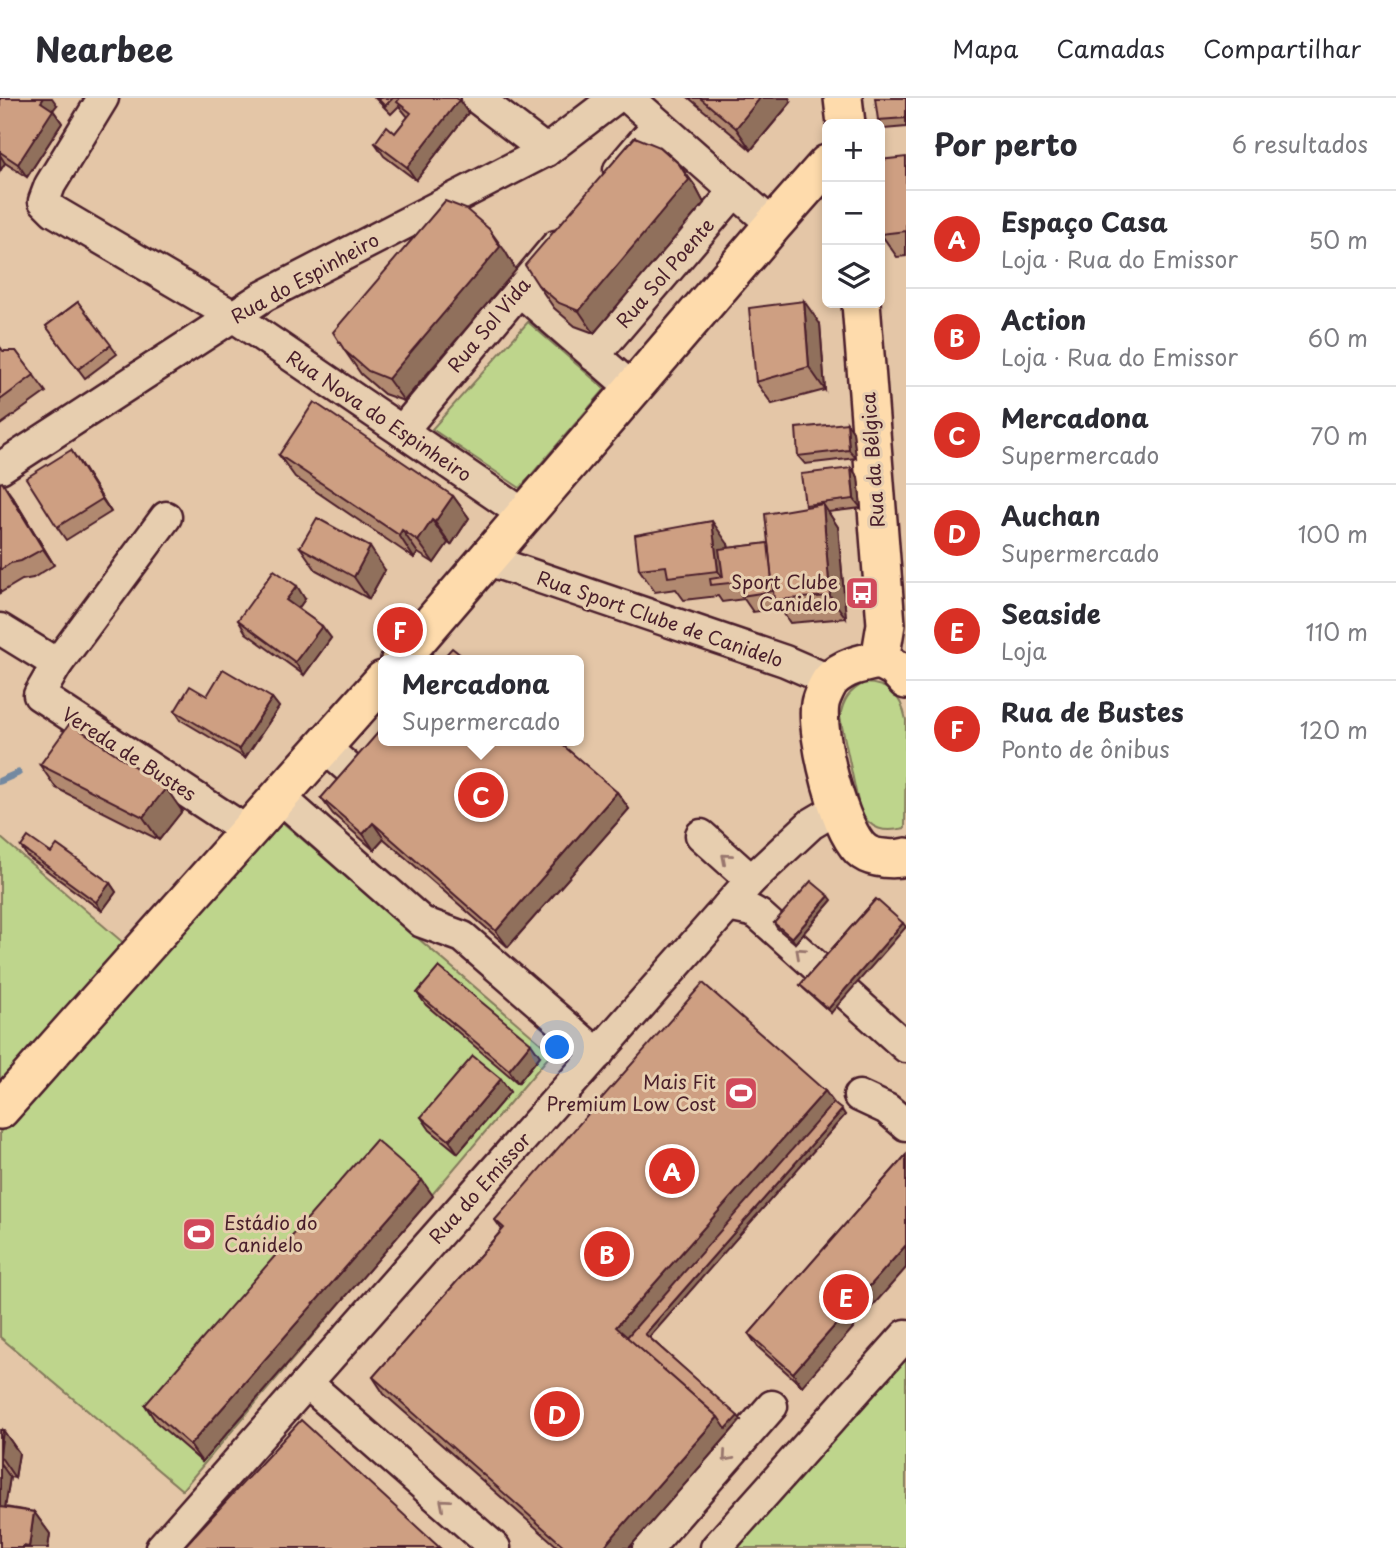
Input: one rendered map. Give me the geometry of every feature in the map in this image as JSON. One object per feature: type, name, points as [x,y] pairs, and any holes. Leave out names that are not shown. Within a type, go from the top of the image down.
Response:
[{"type":"main road","points":[[843,98],[845,119]]},
{"type":"main road","points":[[404,655],[822,170]]},
{"type":"main road","name":"Rua da Bélgica","points":[[831,681],[853,665],[893,670],[886,624],[861,308]]},
{"type":"main road","points":[[831,681],[820,703],[819,729],[838,808],[851,835],[864,852],[897,859],[906,857]]},
{"type":"main road","points":[[0,1110],[378,686]]},
{"type":"street","name":"Rua Nova do Espinheiro","points":[[103,98],[50,185],[44,201],[54,211],[233,316],[525,515]]},
{"type":"street","points":[[477,98],[546,151]]},
{"type":"street","name":"Rua do Espinheiro","points":[[0,468],[264,296],[546,151],[615,98]]},
{"type":"street","points":[[629,98],[773,225]]},
{"type":"street","points":[[606,186],[658,124]]},
{"type":"street","name":"Rua Sol Poente","points":[[594,356],[735,191]]},
{"type":"street","name":"Rua Sol Vida","points":[[402,431],[571,228]]},
{"type":"street","points":[[519,290],[633,389]]},
{"type":"street","points":[[0,629],[57,664],[166,517]]},
{"type":"street","name":"Rua Sport Clube de Canidelo","points":[[488,560],[785,661],[831,681]]},
{"type":"street","name":"Vereda de Bustes","points":[[57,664],[39,695],[248,832]]},
{"type":"street","points":[[324,747],[362,780]]},
{"type":"street","points":[[285,791],[336,822],[440,919],[485,937],[526,974]]},
{"type":"street","points":[[285,791],[422,922],[463,937],[547,1007],[603,1049]]},
{"type":"street","name":"Rua do Emissor","points":[[161,1548],[751,880],[811,824],[838,808]]},
{"type":"street","points":[[701,835],[751,880]]},
{"type":"street","points":[[728,906],[759,915],[906,1047]]},
{"type":"street","points":[[859,1096],[887,1109],[906,1125]]},
{"type":"street","points":[[716,1548],[906,1335]]},
{"type":"street","points":[[307,1384],[495,1548]]},
{"type":"street","points":[[648,1548],[772,1406]]},
{"type":"green space","points":[[528,322],[605,389],[520,488],[432,429]]},
{"type":"green space","points":[[864,683],[881,686],[893,692],[904,711],[905,828],[884,830],[874,826],[860,811],[840,717],[848,697]]},
{"type":"green space","name":"Estádio do Canidelo","points":[[282,822],[552,1053],[182,1490],[0,1337],[0,1132]]},
{"type":"green space","points":[[0,837],[126,945],[0,1095]]},
{"type":"green space","points":[[906,1338],[906,1548],[738,1548]]},
{"type":"building","points":[[0,98],[44,98],[41,102],[53,110],[18,164],[0,152]]},
{"type":"building","points":[[377,98],[393,98],[385,106]]},
{"type":"building","points":[[400,98],[459,100],[407,167],[375,143],[387,126],[395,133],[411,113],[397,102]]},
{"type":"building","points":[[700,98],[760,98],[736,128]]},
{"type":"building","points":[[875,98],[906,98],[906,118],[878,119]]},
{"type":"building","points":[[635,137],[660,147],[679,164],[689,180],[579,311],[559,303],[538,285],[525,265]]},
{"type":"building","points":[[906,157],[906,231],[885,234],[885,159]]},
{"type":"building","points":[[445,201],[466,209],[489,229],[500,247],[388,379],[368,371],[345,351],[333,332]]},
{"type":"building","points":[[804,301],[809,367],[756,382],[749,308]]},
{"type":"building","points":[[78,302],[111,345],[78,369],[46,326]]},
{"type":"building","points":[[0,347],[3,351],[16,351],[34,375],[0,400]]},
{"type":"building","points":[[314,402],[453,496],[418,541],[402,530],[399,535],[279,455]]},
{"type":"building","points":[[847,423],[849,450],[798,456],[796,428]]},
{"type":"building","points":[[71,450],[102,499],[57,527],[26,478]]},
{"type":"building","points":[[851,468],[854,499],[805,505],[801,474]]},
{"type":"building","points":[[2,482],[43,549],[0,570],[0,483]]},
{"type":"building","points":[[823,504],[830,596],[774,600],[765,514]]},
{"type":"building","points":[[317,518],[370,547],[354,577],[300,547]]},
{"type":"building","points":[[712,521],[718,571],[668,577],[666,566],[639,569],[635,535]]},
{"type":"building","points":[[768,543],[773,591],[741,596],[739,582],[711,585],[710,579],[723,577],[719,549]]},
{"type":"building","points":[[274,570],[297,586],[286,600],[322,626],[295,662],[238,620]]},
{"type":"building","points":[[452,648],[461,655],[446,655]]},
{"type":"building","points":[[223,669],[272,698],[239,749],[175,711],[190,686],[207,696]]},
{"type":"building","points":[[70,723],[166,788],[143,817],[40,765]]},
{"type":"building","points":[[378,733],[378,746],[564,746],[617,792],[496,931],[373,823],[363,834],[321,798]]},
{"type":"building","points":[[28,837],[51,853],[57,845],[110,883],[96,902],[21,847]]},
{"type":"building","points":[[811,881],[829,896],[792,938],[774,923]]},
{"type":"building","points":[[876,899],[903,923],[828,1009],[800,985]]},
{"type":"building","points":[[439,967],[531,1043],[509,1070],[417,993]]},
{"type":"building","points":[[703,983],[825,1091],[616,1327],[718,1417],[603,1548],[566,1548],[373,1377],[504,1228],[495,1220]]},
{"type":"building","points":[[473,1056],[501,1079],[449,1140],[421,1117]]},
{"type":"building","points":[[833,1103],[842,1110],[645,1334],[738,1416],[726,1429],[718,1417],[627,1337]]},
{"type":"building","points":[[376,1140],[422,1180],[190,1445],[145,1405]]},
{"type":"building","points":[[906,1155],[906,1245],[793,1373],[749,1334]]},
{"type":"building","points":[[301,1420],[440,1548],[183,1548]]},
{"type":"building","points":[[0,1507],[34,1512],[29,1547],[0,1548]]},
{"type":"waterway","points":[[0,781],[18,773]]},
{"type":"place","name":"Sport Clube Canidelo","points":[[862,593]]},
{"type":"place","name":"Rua de Bustes","points":[[400,630]]},
{"type":"place","name":"Mercadona","points":[[481,795]]},
{"type":"place","name":"Mais Fit Premium Low Cost","points":[[741,1093]]},
{"type":"place","name":"Espaço Casa","points":[[672,1171]]},
{"type":"place","name":"Estádio do Canidelo","points":[[199,1234]]},
{"type":"place","name":"Action","points":[[607,1254]]},
{"type":"place","name":"Seaside","points":[[846,1297]]},
{"type":"place","name":"Auchan","points":[[557,1414]]}]
